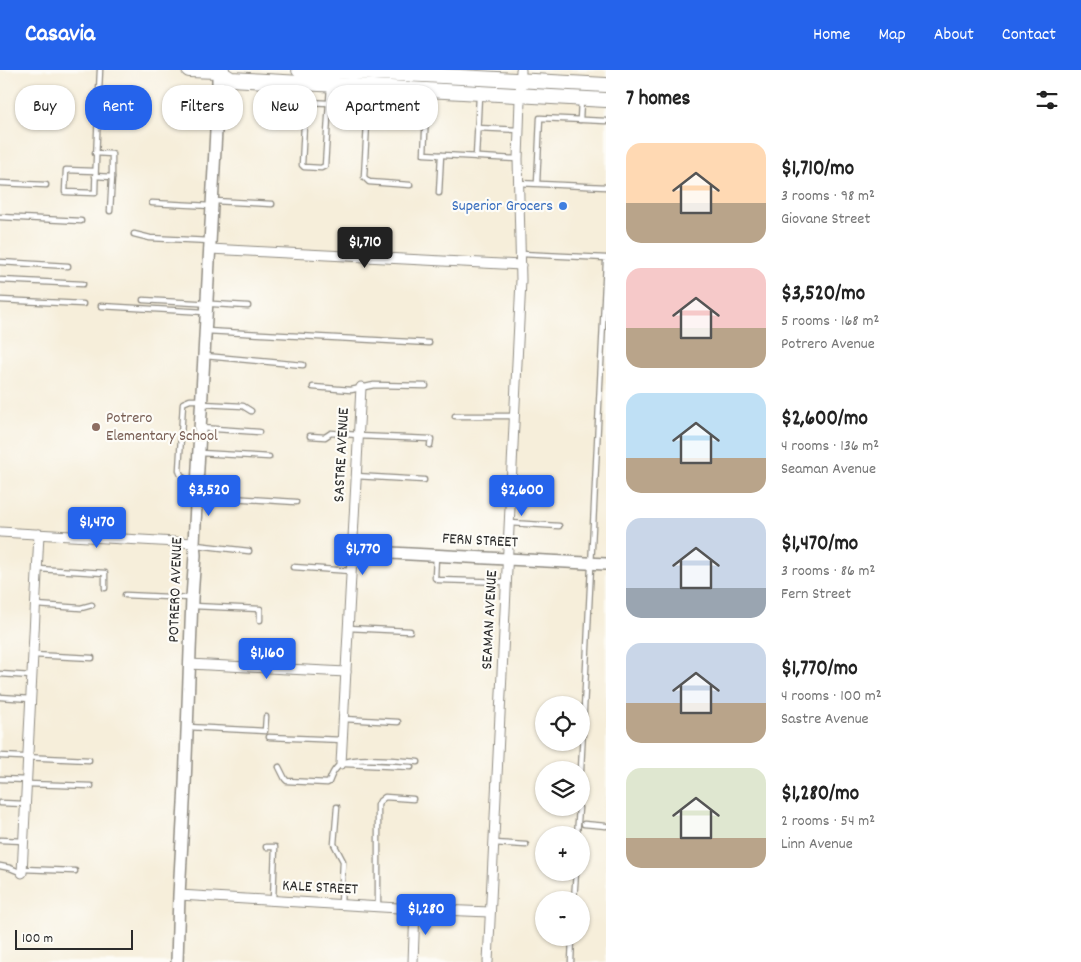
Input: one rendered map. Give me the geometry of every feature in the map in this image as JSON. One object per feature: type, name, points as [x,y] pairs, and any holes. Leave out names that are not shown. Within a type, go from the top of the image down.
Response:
[{"type":"main road","points":[[189,70],[219,70],[231,79],[306,84],[329,75]]},
{"type":"main road","points":[[299,70],[399,85]]},
{"type":"main road","points":[[365,79],[393,72],[418,72],[521,75],[606,85]]},
{"type":"main road","points":[[438,91],[606,100]]},
{"type":"street","name":"POTRERO AVENUE","points":[[177,962],[194,544],[219,70]]},
{"type":"street","name":"SEAMAN AVENUE","points":[[488,962],[521,265],[518,159],[521,75]]},
{"type":"street","points":[[210,245],[521,265]]},
{"type":"street","name":"SASTRE AVENUE","points":[[341,764],[361,387]]},
{"type":"street","points":[[0,532],[194,544]]},
{"type":"street","points":[[22,871],[39,534]]},
{"type":"street","name":"FERN STREET","points":[[352,551],[606,564]]},
{"type":"street","points":[[189,664],[346,672]]},
{"type":"street","name":"KALE STREET","points":[[179,895],[490,912]]},
{"type":"street","points":[[413,962],[415,909]]},
{"type":"lane","points":[[100,70],[95,153],[95,173],[95,193],[65,192],[66,170],[95,173],[112,178]]},
{"type":"lane","points":[[496,94],[498,75]]},
{"type":"lane","points":[[365,79],[364,177],[369,182],[410,185]]},
{"type":"lane","points":[[476,157],[479,93]]},
{"type":"lane","points":[[580,120],[581,99]]},
{"type":"lane","points":[[537,183],[540,118],[606,121]]},
{"type":"lane","points":[[477,128],[519,130]]},
{"type":"lane","points":[[304,130],[302,165],[304,167],[321,168],[325,166],[327,130]]},
{"type":"lane","points":[[426,130],[424,154],[518,159]]},
{"type":"lane","points":[[95,153],[112,154],[110,211]]},
{"type":"lane","points":[[439,193],[441,155]]},
{"type":"lane","points":[[518,182],[606,187]]},
{"type":"lane","points":[[0,183],[46,185]]},
{"type":"lane","points":[[152,203],[272,204]]},
{"type":"lane","points":[[0,217],[81,221]]},
{"type":"lane","points":[[134,234],[150,238],[210,245]]},
{"type":"lane","points":[[521,254],[606,258]]},
{"type":"lane","points":[[0,262],[68,266]]},
{"type":"lane","points":[[580,761],[606,262]]},
{"type":"lane","points":[[0,280],[83,284]]},
{"type":"lane","points":[[0,300],[83,304]]},
{"type":"lane","points":[[143,300],[207,308]]},
{"type":"lane","points":[[101,306],[207,308],[248,306]]},
{"type":"lane","points":[[206,332],[428,344]]},
{"type":"lane","points":[[205,356],[303,365]]},
{"type":"lane","points":[[313,388],[351,390],[374,385],[426,386]]},
{"type":"lane","points":[[251,411],[244,406],[190,400],[183,403],[180,475],[197,490],[296,502]]},
{"type":"lane","points":[[455,416],[515,416]]},
{"type":"lane","points":[[201,428],[259,432]]},
{"type":"lane","points":[[310,436],[325,437],[332,433],[431,439],[430,445]]},
{"type":"lane","points":[[200,453],[269,457]]},
{"type":"lane","points":[[356,476],[424,480]]},
{"type":"lane","points":[[510,523],[559,526]]},
{"type":"lane","points":[[194,544],[249,551]]},
{"type":"lane","points":[[436,554],[435,578],[438,580],[506,582]]},
{"type":"lane","points":[[293,567],[351,571]]},
{"type":"lane","points":[[38,569],[105,573],[105,588]]},
{"type":"lane","points":[[125,595],[260,608],[260,620]]},
{"type":"lane","points":[[36,605],[81,608],[92,605]]},
{"type":"lane","points":[[348,628],[410,631]]},
{"type":"lane","points":[[33,655],[92,658]]},
{"type":"lane","points":[[0,674],[32,676]]},
{"type":"lane","points":[[0,697],[31,699]]},
{"type":"lane","points":[[187,727],[265,730],[266,718]]},
{"type":"lane","points":[[344,719],[398,722]]},
{"type":"lane","points":[[269,738],[342,740]]},
{"type":"lane","points":[[0,756],[89,760]]},
{"type":"lane","points":[[279,767],[287,781],[327,783],[332,772],[341,764],[356,760],[418,762]]},
{"type":"lane","points":[[341,764],[411,767]]},
{"type":"lane","points":[[0,779],[91,786]]},
{"type":"lane","points":[[378,907],[378,805],[385,797],[413,799]]},
{"type":"lane","points":[[0,803],[26,804]]},
{"type":"lane","points":[[337,807],[334,844],[343,861],[341,904]]},
{"type":"lane","points":[[584,824],[606,826]]},
{"type":"lane","points":[[0,840],[24,841]]},
{"type":"lane","points":[[494,843],[526,845]]},
{"type":"lane","points":[[266,847],[275,848],[273,900]]},
{"type":"lane","points":[[0,866],[22,871],[75,871]]},
{"type":"lane","points":[[571,962],[572,946]]},
{"type":"place","name":"Superior Grocers","points":[[563,206]]},
{"type":"place","name":"Potrero Elementary School","points":[[96,427]]}]
